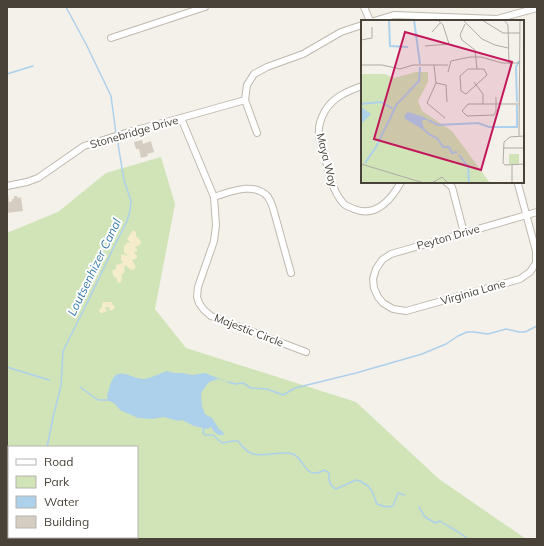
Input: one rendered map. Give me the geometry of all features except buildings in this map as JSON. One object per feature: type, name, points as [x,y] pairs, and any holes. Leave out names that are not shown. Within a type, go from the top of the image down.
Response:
[{"type":"street","points":[[111,38],[205,7]]},
{"type":"street","points":[[364,7],[370,20]]},
{"type":"street","points":[[377,20],[394,15],[497,19],[529,8],[537,8]]},
{"type":"street","points":[[256,133],[245,100],[247,85],[254,74],[267,67],[302,54],[341,32],[361,25]]},
{"type":"street","name":"Maya Way","points":[[361,86],[347,91],[335,100],[326,110],[320,122],[319,134],[334,189],[344,205],[360,211],[374,211],[386,204],[400,183]]},
{"type":"street","name":"Stonebridge Drive","points":[[7,186],[38,178],[84,146],[132,131],[245,100]]},
{"type":"street","name":"Majestic Circle","points":[[181,118],[214,197],[216,225],[214,241],[198,287],[197,297],[199,303],[210,316],[306,352]]},
{"type":"street","points":[[447,183],[452,187],[464,233]]},
{"type":"street","points":[[518,184],[526,215]]},
{"type":"street","points":[[214,197],[244,188],[255,189],[264,193],[269,198],[273,208],[291,273]]},
{"type":"street","name":"Peyton Drive","points":[[373,279],[376,269],[382,260],[391,254],[537,212]]},
{"type":"street","name":"Virginia Lane","points":[[373,279],[374,288],[378,297],[383,303],[393,309],[406,311],[520,279],[530,272],[536,263],[536,251],[526,215]]},
{"type":"green space","points":[[161,157],[175,204],[155,309],[186,348],[356,402],[439,479],[526,539],[7,539],[7,232],[58,212],[106,173]]},
{"type":"sand","points":[[133,230],[136,232],[136,236],[141,241],[140,245],[135,247],[137,251],[134,252],[137,258],[132,260],[136,267],[132,270],[125,266],[125,271],[121,275],[121,282],[118,283],[117,278],[114,277],[112,271],[116,269],[116,265],[123,263],[121,260],[121,255],[127,255],[124,252],[124,245],[126,245],[127,242],[131,243],[127,239]]},
{"type":"sand","points":[[103,302],[111,302],[115,307],[114,309],[110,311],[109,307],[106,307],[105,309],[107,311],[100,313],[99,310],[102,307]]},
{"type":"water","points":[[167,371],[192,375],[205,373],[228,382],[218,379],[209,382],[201,393],[202,406],[205,414],[212,418],[224,435],[219,435],[211,427],[207,429],[194,426],[182,420],[178,421],[164,417],[152,419],[138,418],[120,410],[107,398],[110,385],[116,375],[124,374],[146,379]]},
{"type":"waterway","name":"Loutsenhizer Canal","points":[[66,7],[111,96],[116,134]]},
{"type":"waterway","points":[[7,74],[33,66]]},
{"type":"waterway","name":"Loutsenhizer Canal","points":[[47,446],[61,386],[63,351],[127,221],[130,211],[131,201],[124,180],[117,138]]},
{"type":"waterway","points":[[228,382],[236,384],[243,383],[251,388],[267,389],[283,395],[295,388],[356,373],[422,354],[446,344],[467,332],[488,334],[506,329],[525,332],[537,326]]},
{"type":"waterway","points":[[7,367],[49,380]]},
{"type":"waterway","points":[[80,387],[98,400],[109,400]]},
{"type":"waterway","points":[[204,427],[203,433],[205,435],[213,435],[222,443],[238,441],[246,450],[254,454],[293,454],[297,456],[306,469],[312,473],[325,470],[329,473],[330,482],[336,489],[356,480],[360,481],[368,486],[372,491],[377,504],[381,506],[393,506],[398,493],[404,495]]},
{"type":"waterway","points":[[419,507],[425,517],[435,523],[440,521],[468,539]]}]
